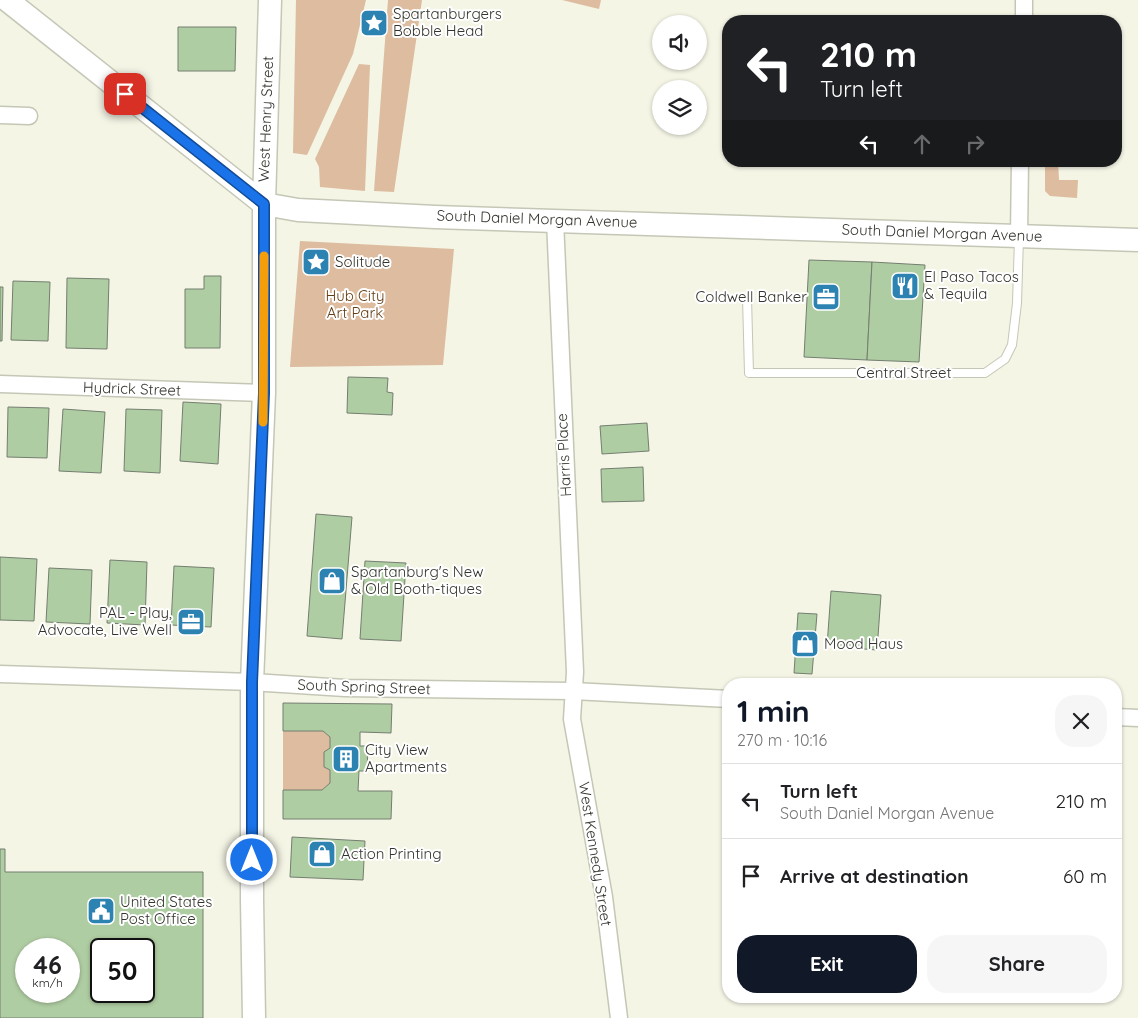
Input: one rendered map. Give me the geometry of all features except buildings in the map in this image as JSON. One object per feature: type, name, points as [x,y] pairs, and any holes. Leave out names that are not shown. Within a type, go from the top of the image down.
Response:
[{"type":"main road","name":"South Daniel Morgan Avenue","points":[[8,0],[264,204],[298,210],[1138,240]]},
{"type":"main road","name":"West Henry Street","points":[[254,1018],[252,682],[264,393],[264,204],[270,0]]},
{"type":"street","points":[[1024,0],[1024,15]]},
{"type":"street","points":[[0,115],[29,116]]},
{"type":"street","points":[[1019,236],[1020,167]]},
{"type":"street","name":"Harris Place","points":[[555,220],[575,672],[573,691]]},
{"type":"street","name":"Hydrick Street","points":[[0,384],[264,393]]},
{"type":"street","name":"South Spring Street","points":[[0,674],[252,682],[345,688],[573,691],[722,698]]},
{"type":"street","name":"West Kennedy Street","points":[[573,691],[572,719],[604,897],[619,1018]]},
{"type":"street","points":[[1122,717],[1138,718]]},
{"type":"lane","name":"Central Street","points":[[747,298],[749,373],[985,373],[1005,358],[1012,345],[1017,303],[1019,236]]},
{"type":"green space","points":[[296,0],[366,0],[353,54],[307,155],[293,153]]},
{"type":"green space","points":[[388,0],[422,0],[394,192],[374,191]]},
{"type":"green space","points":[[562,0],[601,0],[599,9]]},
{"type":"green space","points":[[359,64],[370,65],[365,191],[320,187],[319,167],[315,159]]},
{"type":"green space","points":[[1045,167],[1058,167],[1059,180],[1078,180],[1077,198],[1050,196],[1045,191]]},
{"type":"green space","name":"Hub City Art Park","points":[[300,241],[454,249],[443,365],[290,367]]},
{"type":"green space","points":[[283,731],[323,731],[330,737],[330,748],[324,752],[324,767],[330,770],[330,783],[322,790],[283,790]]},
{"type":"slow traffic","points":[[263,422],[264,256]]},
{"type":"place","name":"Spartanburgers Bobble Head","points":[[374,23]]},
{"type":"place","name":"Solitude","points":[[316,262]]},
{"type":"place","name":"El Paso Tacos & Tequila","points":[[905,286]]},
{"type":"place","name":"Coldwell Banker","points":[[826,297]]},
{"type":"place","name":"Spartanburg's New & Old Booth-tiques","points":[[332,581]]},
{"type":"place","name":"PAL - Play, Advocate, Live Well","points":[[191,622]]},
{"type":"place","name":"Mood Haus","points":[[805,644]]},
{"type":"place","name":"City View Apartments","points":[[346,759]]},
{"type":"place","name":"Action Printing","points":[[322,854]]},
{"type":"place","name":"United States Post Office","points":[[101,911]]},
{"type":"route","points":[[125,94],[264,204],[264,393],[252,682],[252,860]]}]
